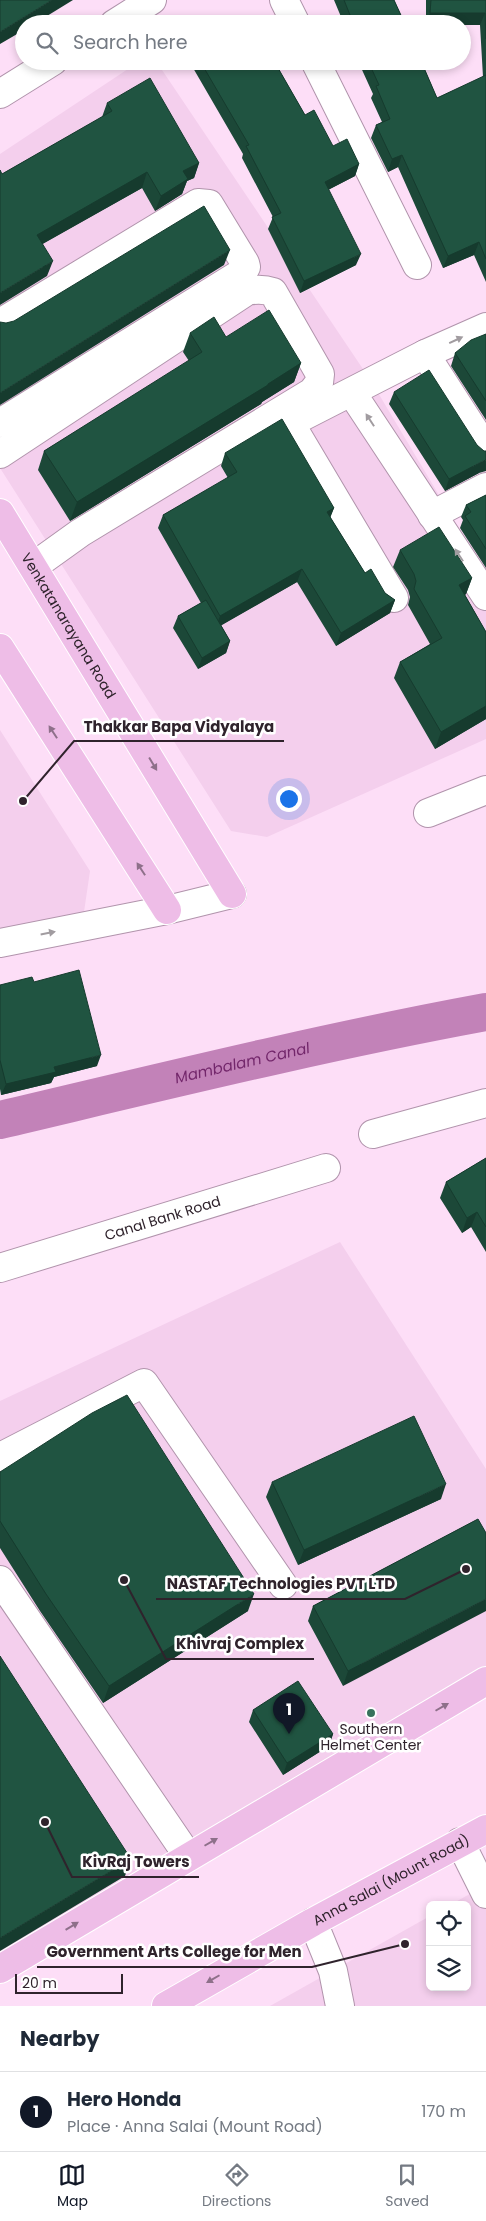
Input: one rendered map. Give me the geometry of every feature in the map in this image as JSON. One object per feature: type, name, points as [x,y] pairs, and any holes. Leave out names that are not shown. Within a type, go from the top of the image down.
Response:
[{"type":"main road","name":"Venkatanarayana Road","points":[[0,513],[232,894]]},
{"type":"main road","points":[[0,648],[167,910]]},
{"type":"main road","points":[[0,1969],[486,1681]]},
{"type":"main road","name":"Anna Salai (Mount Road)","points":[[166,2006],[313,1922],[486,1829]]},
{"type":"street","points":[[284,0],[292,15]]},
{"type":"street","points":[[0,94],[39,70]]},
{"type":"street","points":[[320,70],[417,265]]},
{"type":"street","points":[[0,323],[198,203],[209,204],[246,263],[246,267],[242,272],[0,423]]},
{"type":"street","points":[[0,454],[247,291],[265,289],[273,292],[320,374],[319,383],[312,392],[80,533],[34,566]]},
{"type":"street","points":[[394,598],[293,428],[294,420],[486,326]]},
{"type":"street","points":[[426,354],[486,449]]},
{"type":"street","points":[[352,393],[486,596]]},
{"type":"street","points":[[432,515],[486,487]]},
{"type":"street","points":[[428,813],[486,790]]},
{"type":"street","points":[[0,943],[167,910],[232,894]]},
{"type":"street","points":[[373,1134],[486,1103]]},
{"type":"street","name":"Canal Bank Road","points":[[0,1268],[326,1168]]},
{"type":"street","points":[[0,1457],[144,1383],[283,1585]]},
{"type":"street","points":[[0,1580],[188,1856]]},
{"type":"street","points":[[460,1842],[486,1894]]},
{"type":"street","points":[[313,1922],[333,1971],[340,2006]]},
{"type":"shaded area","points":[[126,70],[162,70],[371,381],[486,574],[486,739],[267,837],[231,831],[0,468],[0,154]]},
{"type":"shaded area","points":[[0,730],[90,871],[84,912],[0,932]]},
{"type":"shaded area","points":[[340,1242],[486,1469],[486,1668],[0,1953],[0,1401]]},
{"type":"shaded area","points":[[486,1885],[486,2006],[270,2006],[426,1918],[426,1991],[471,1991],[471,1901],[457,1901]]},
{"type":"building","points":[[0,0],[52,0],[28,15],[15,15],[15,23],[0,32]]},
{"type":"building","points":[[344,0],[394,0],[401,15],[350,15]]},
{"type":"building","points":[[431,0],[486,0],[486,39],[485,13],[430,13]]},
{"type":"building","points":[[205,70],[279,70],[305,115],[314,110],[333,146],[347,139],[359,164],[325,182],[361,254],[304,281],[272,217],[281,213],[246,146],[249,145]]},
{"type":"building","points":[[372,70],[425,70],[437,98],[486,75],[486,259],[479,242],[448,256],[402,155],[392,159],[376,125],[390,119],[376,86],[379,85]]},
{"type":"building","points":[[150,78],[199,163],[183,171],[188,179],[161,196],[147,172],[37,235],[53,261],[0,293],[0,170],[2,174],[112,111],[107,103]]},
{"type":"building","points":[[204,206],[230,250],[0,393],[0,322],[14,321]]},
{"type":"building","points":[[269,310],[301,363],[77,502],[44,451],[202,352],[190,333],[214,317],[226,337]]},
{"type":"building","points":[[486,334],[486,401],[455,353],[471,340]]},
{"type":"building","points":[[429,370],[477,445],[486,451],[486,460],[449,479],[394,392]]},
{"type":"building","points":[[282,419],[334,508],[327,512],[365,573],[371,569],[385,593],[395,600],[341,633],[302,569],[220,616],[163,515],[237,472],[225,453]]},
{"type":"building","points":[[486,495],[486,549],[465,516],[471,512],[466,505]]},
{"type":"building","points":[[439,527],[472,578],[459,585],[486,632],[486,706],[441,732],[400,662],[442,638],[414,589],[416,581],[414,574],[400,550]]},
{"type":"building","points":[[206,600],[230,641],[202,658],[178,616]]},
{"type":"building","points":[[79,970],[101,1055],[54,1067],[56,1072],[6,1084],[0,1060],[0,985],[32,977],[34,982]]},
{"type":"building","points":[[486,1158],[486,1227],[477,1212],[467,1218],[446,1182]]},
{"type":"building","points":[[127,1395],[254,1594],[109,1686],[46,1594],[0,1521],[0,1472],[92,1413]]},
{"type":"building","points":[[414,1416],[446,1484],[304,1550],[272,1482]]},
{"type":"building","points":[[478,1519],[486,1533],[486,1599],[348,1671],[313,1606]]},
{"type":"building","points":[[0,1656],[131,1859],[0,1938]]},
{"type":"building","points":[[298,1681],[333,1734],[287,1763],[253,1710]]},
{"type":"waterway","name":"Mambalam Canal","points":[[0,1120],[303,1049],[486,1012]]},
{"type":"place","name":"Thakkar Bapa Vidyalaya","points":[[23,801]]},
{"type":"place","name":"NASTAF Technologies PVT LTD","points":[[466,1569]]},
{"type":"place","name":"Khivraj Complex","points":[[124,1580]]},
{"type":"place","name":"Southern Helmet Center","points":[[371,1713]]},
{"type":"place","name":"Hero Honda","points":[[289,1734]]},
{"type":"place","name":"KivRaj Towers","points":[[45,1822]]},
{"type":"place","name":"Government Arts College for Men","points":[[405,1944]]}]
